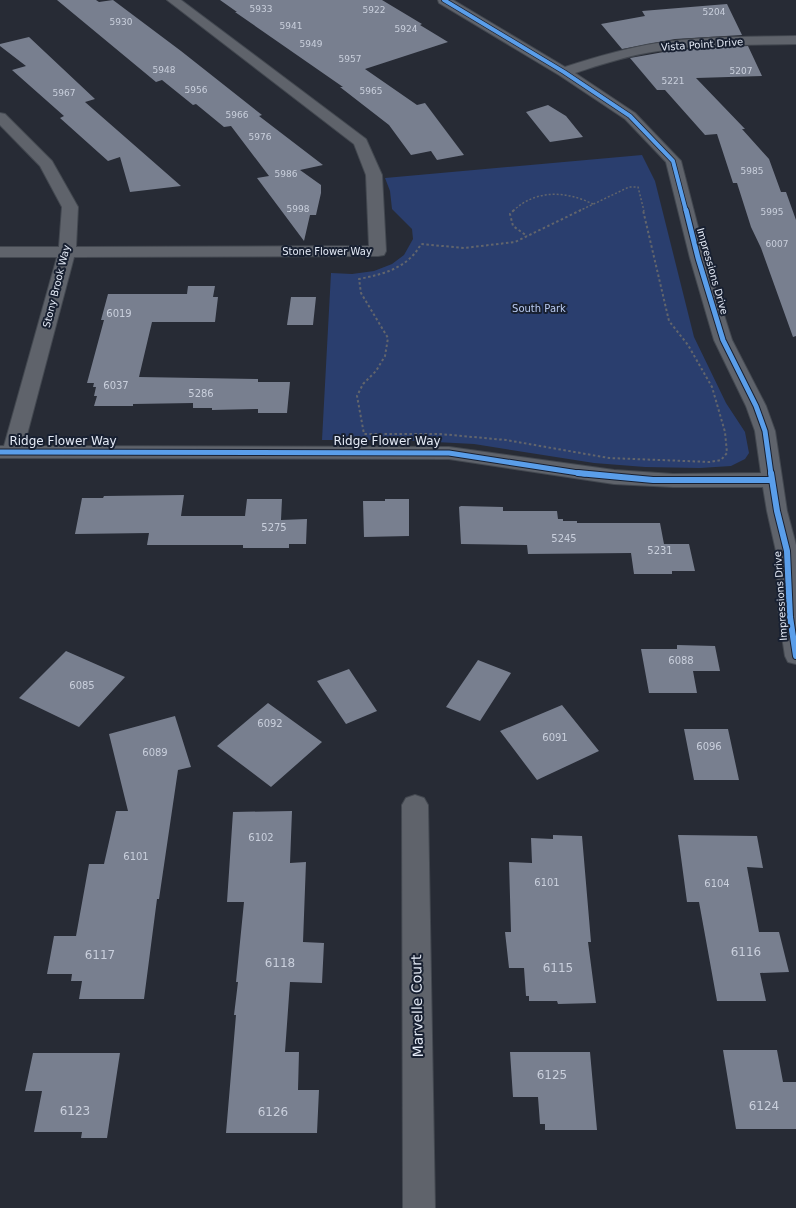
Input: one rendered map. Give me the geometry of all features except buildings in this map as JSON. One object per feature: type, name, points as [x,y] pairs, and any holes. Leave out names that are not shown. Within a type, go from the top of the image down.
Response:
[{"type":"street","name":"Stone Flower Way","points":[[0,252],[378,251],[374,175],[361,142],[173,0]]},
{"type":"street","name":"Impressions Drive","points":[[444,0],[564,72],[630,116],[673,161],[698,258],[722,340],[756,406],[765,431],[777,511],[787,551],[790,617],[796,656]]},
{"type":"street","name":"Vista Point Drive","points":[[564,72],[615,56],[658,47],[695,43],[796,40]]},
{"type":"street","name":"Stony Brook Way","points":[[0,117],[47,164],[70,207],[67,252],[6,452]]},
{"type":"street","name":"Ridge Flower Way","points":[[6,452],[449,452],[488,456],[576,472],[614,477],[675,480],[772,480]]},
{"type":"street","name":"Marvelle Court","points":[[416,805],[419,1208]]},
{"type":"path","points":[[638,187],[669,321],[688,345],[712,387],[725,432],[727,453],[721,460],[710,462],[632,460],[609,458],[506,440],[440,434],[364,434],[357,396],[363,384],[376,371],[385,356],[388,338],[368,304],[360,294],[359,279],[380,276],[408,262],[421,244],[464,248],[515,242],[593,204],[622,189],[638,187]]},
{"type":"path","points":[[527,237],[513,226],[510,214],[517,206],[534,197],[562,194],[573,196],[593,204]]},
{"type":"green space","name":"South Park","points":[[642,155],[655,181],[694,337],[726,403],[745,432],[749,453],[745,459],[731,466],[700,468],[645,467],[594,463],[474,444],[397,440],[322,440],[331,273],[352,274],[374,271],[392,264],[404,255],[413,239],[412,229],[392,209],[390,191],[385,178]]},
{"type":"cycle path","points":[[444,0],[564,72],[630,116],[673,161],[698,258],[723,340],[756,406],[765,431],[777,511],[787,551],[790,617],[796,656]]},
{"type":"cycle path","points":[[0,452],[449,453],[490,458],[593,475],[634,479],[772,480]]}]
